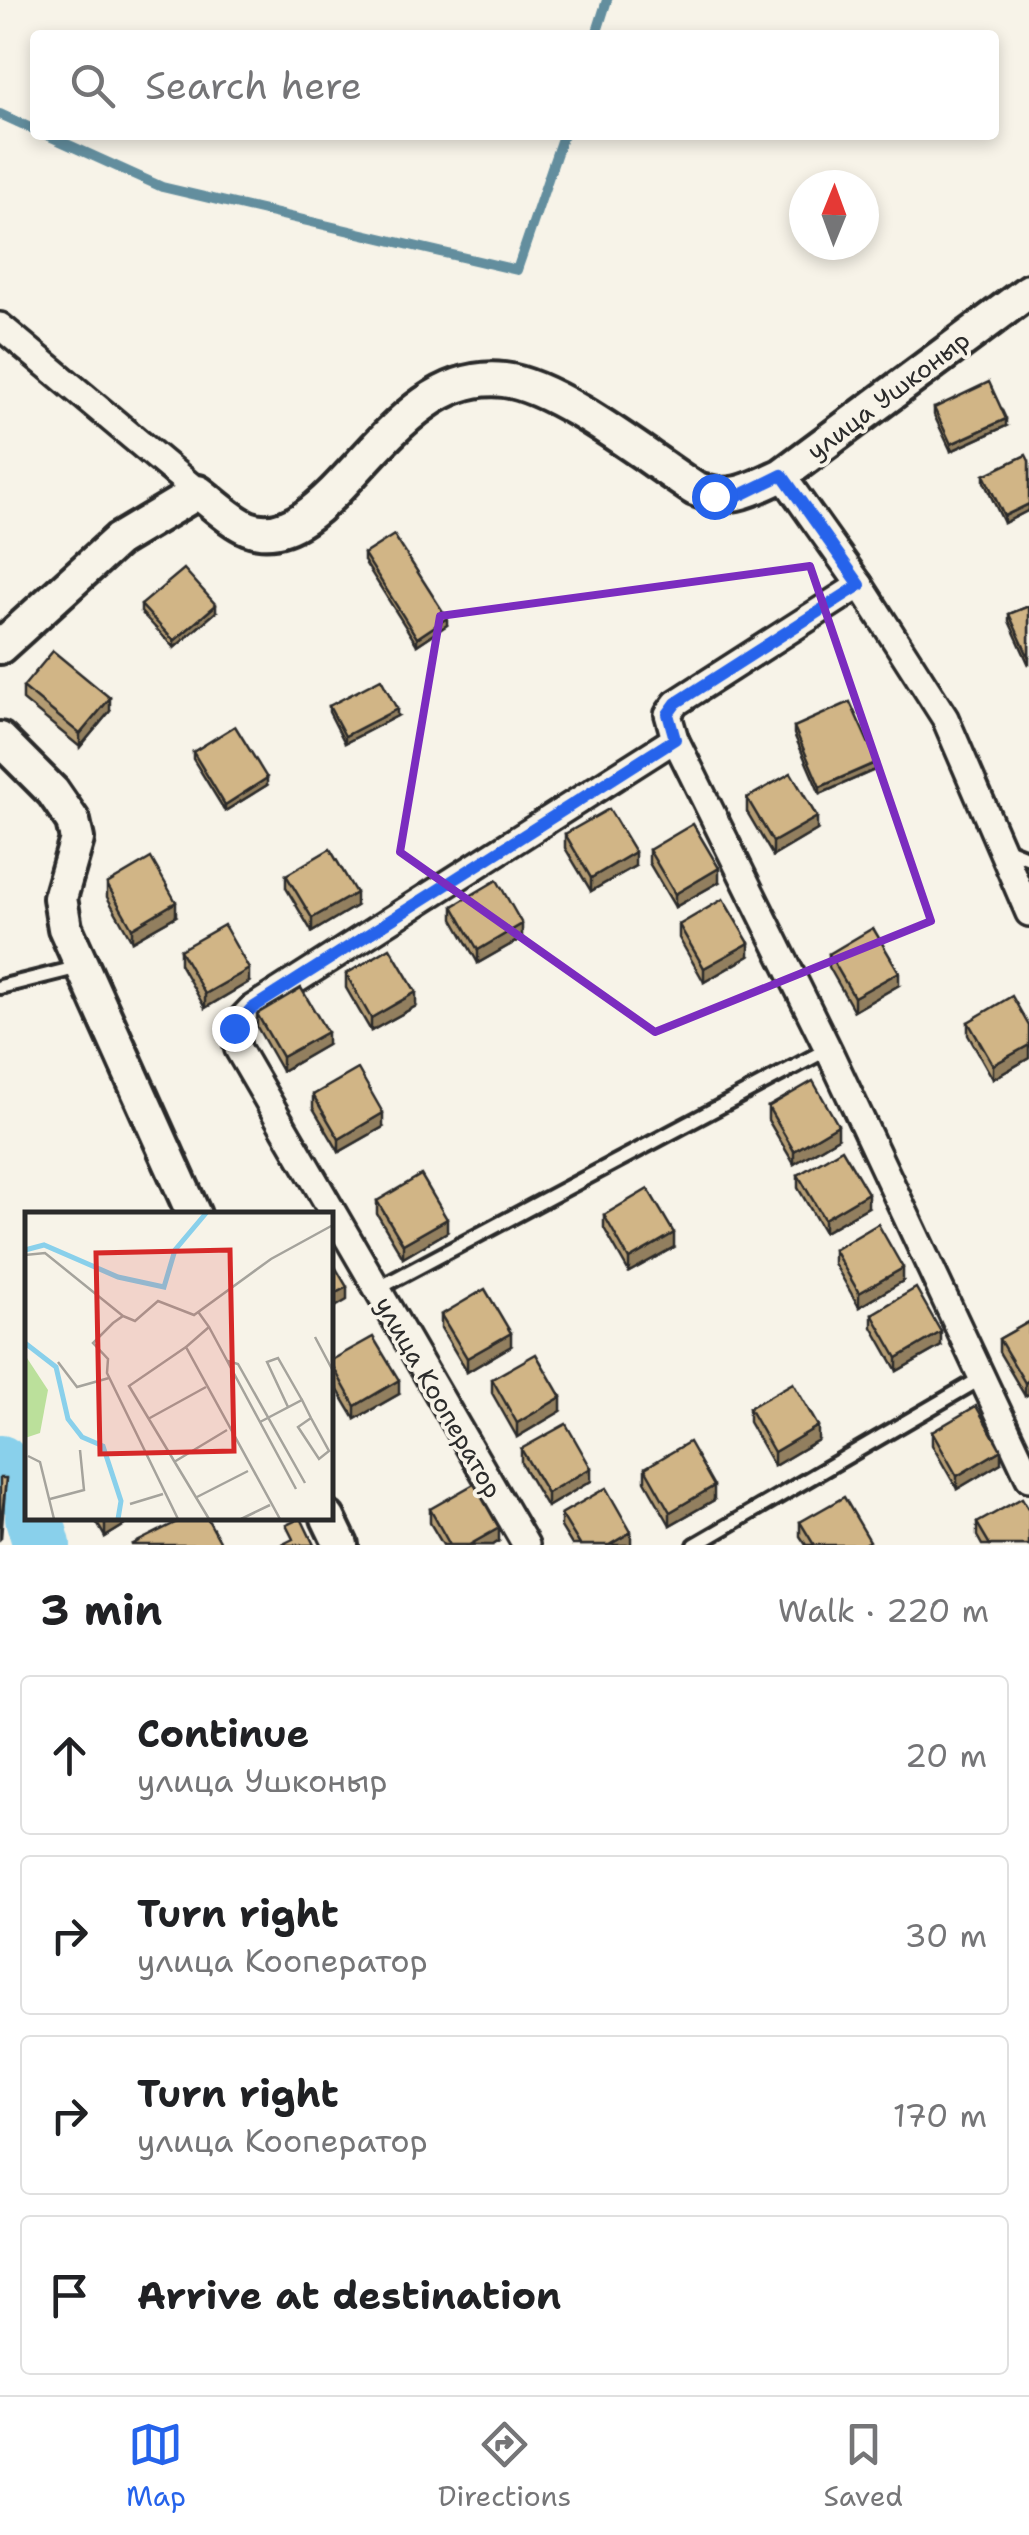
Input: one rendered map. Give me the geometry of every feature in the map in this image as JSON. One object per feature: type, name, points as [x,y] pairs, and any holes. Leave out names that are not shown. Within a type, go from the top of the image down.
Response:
[{"type":"street","name":"улица Ушконыр","points":[[198,492],[246,527],[269,532],[289,528],[308,518],[414,408],[435,392],[468,380],[504,380],[536,388],[714,496],[743,494],[782,475],[1029,291]]},
{"type":"street","points":[[0,326],[198,492],[118,540],[0,648]]},
{"type":"street","points":[[782,475],[860,585],[945,718],[1029,913]]},
{"type":"street","points":[[860,585],[676,703],[668,714],[675,739],[828,1049],[1029,1478]]},
{"type":"street","points":[[0,739],[52,792],[73,822],[78,839],[60,898],[65,928],[193,1212]]},
{"type":"street","name":"улица Кооператор","points":[[526,1545],[238,1049],[234,1028],[251,1009],[675,739]]},
{"type":"street","points":[[329,1520],[340,1545]]},
{"type":"lane","points":[[1002,847],[1029,858]]},
{"type":"lane","points":[[0,988],[82,966]]},
{"type":"lane","points":[[377,1289],[828,1049]]},
{"type":"lane","points":[[694,1545],[980,1379]]},
{"type":"highlighted area","points":[[810,566],[931,921],[655,1032],[400,852],[440,616]]},
{"type":"building","points":[[989,382],[1006,419],[951,444],[934,408]]},
{"type":"building","points":[[1026,455],[1029,504],[1004,516],[984,475]]},
{"type":"building","points":[[394,535],[447,618],[417,638],[364,554]]},
{"type":"building","points":[[184,569],[216,605],[174,641],[141,605]]},
{"type":"building","points":[[1029,606],[1029,658],[1009,614]]},
{"type":"building","points":[[53,651],[110,698],[80,734],[23,687]]},
{"type":"building","points":[[381,679],[397,709],[345,736],[329,706]]},
{"type":"building","points":[[850,702],[877,762],[820,787],[794,727]]},
{"type":"building","points":[[235,726],[267,778],[225,805],[193,752]]},
{"type":"building","points":[[791,773],[817,817],[773,842],[747,798]]},
{"type":"building","points":[[609,809],[635,852],[591,878],[565,834]]},
{"type":"building","points":[[693,824],[719,868],[675,894],[649,850]]},
{"type":"building","points":[[330,849],[356,893],[312,918],[286,875]]},
{"type":"building","points":[[151,858],[176,902],[132,928],[107,884]]},
{"type":"building","points":[[497,880],[522,924],[478,950],[453,906]]},
{"type":"building","points":[[723,899],[749,943],[704,968],[679,925]]},
{"type":"building","points":[[224,925],[249,969],[205,994],[180,950]]},
{"type":"building","points":[[873,928],[899,972],[854,997],[829,954]]},
{"type":"building","points":[[390,948],[416,992],[371,1018],[346,974]]},
{"type":"building","points":[[301,988],[327,1032],[282,1057],[257,1014]]},
{"type":"building","points":[[1012,996],[1029,1026],[1029,1045],[993,1065],[968,1022]]},
{"type":"building","points":[[358,1069],[383,1113],[339,1139],[313,1095]]},
{"type":"building","points":[[813,1081],[838,1125],[794,1151],[768,1107]]},
{"type":"building","points":[[842,1149],[868,1193],[824,1219],[798,1175]]},
{"type":"building","points":[[421,1175],[447,1219],[403,1244],[377,1201]]},
{"type":"building","points":[[648,1189],[674,1233],[629,1259],[604,1215]]},
{"type":"building","points":[[878,1224],[903,1268],[859,1293],[834,1250]]},
{"type":"building","points":[[332,1261],[347,1287],[332,1295]]},
{"type":"building","points":[[916,1288],[941,1332],[897,1358],[872,1314]]},
{"type":"building","points":[[485,1289],[511,1333],[467,1358],[441,1315]]},
{"type":"building","points":[[1029,1322],[1029,1380],[1025,1383],[999,1339]]},
{"type":"building","points":[[373,1337],[399,1380],[355,1406],[332,1360]]},
{"type":"building","points":[[536,1354],[561,1397],[517,1423],[492,1379]]},
{"type":"building","points":[[793,1383],[818,1426],[774,1452],[749,1408]]},
{"type":"building","points":[[976,1406],[1001,1450],[957,1476],[932,1432]]},
{"type":"building","points":[[566,1424],[591,1468],[547,1493],[521,1449]]},
{"type":"building","points":[[689,1442],[714,1486],[670,1512],[645,1468]]},
{"type":"building","points":[[0,1478],[6,1478],[1,1525],[0,1525]]},
{"type":"building","points":[[474,1484],[499,1528],[469,1545],[450,1545],[430,1509]]},
{"type":"building","points":[[606,1488],[631,1532],[609,1545],[580,1545],[561,1514]]},
{"type":"building","points":[[844,1497],[870,1541],[862,1545],[814,1545],[800,1522]]},
{"type":"building","points":[[1022,1498],[1029,1510],[1029,1545],[990,1545],[977,1523]]},
{"type":"building","points":[[181,1520],[208,1520],[222,1545],[131,1545]]},
{"type":"building","points":[[302,1520],[314,1545],[281,1545],[293,1539],[286,1525]]},
{"type":"waterway","points":[[598,30],[607,0]]},
{"type":"waterway","points":[[0,114],[30,128]]},
{"type":"waterway","points":[[58,140],[162,187],[517,270],[561,140]]},
{"type":"waterway","points":[[0,1464],[25,1492]]},
{"type":"waterway","points":[[35,1520],[42,1545]]},
{"type":"route","points":[[234,1028],[251,1009],[675,739],[668,714],[676,703],[860,585],[782,475],[743,494],[714,496]]}]
